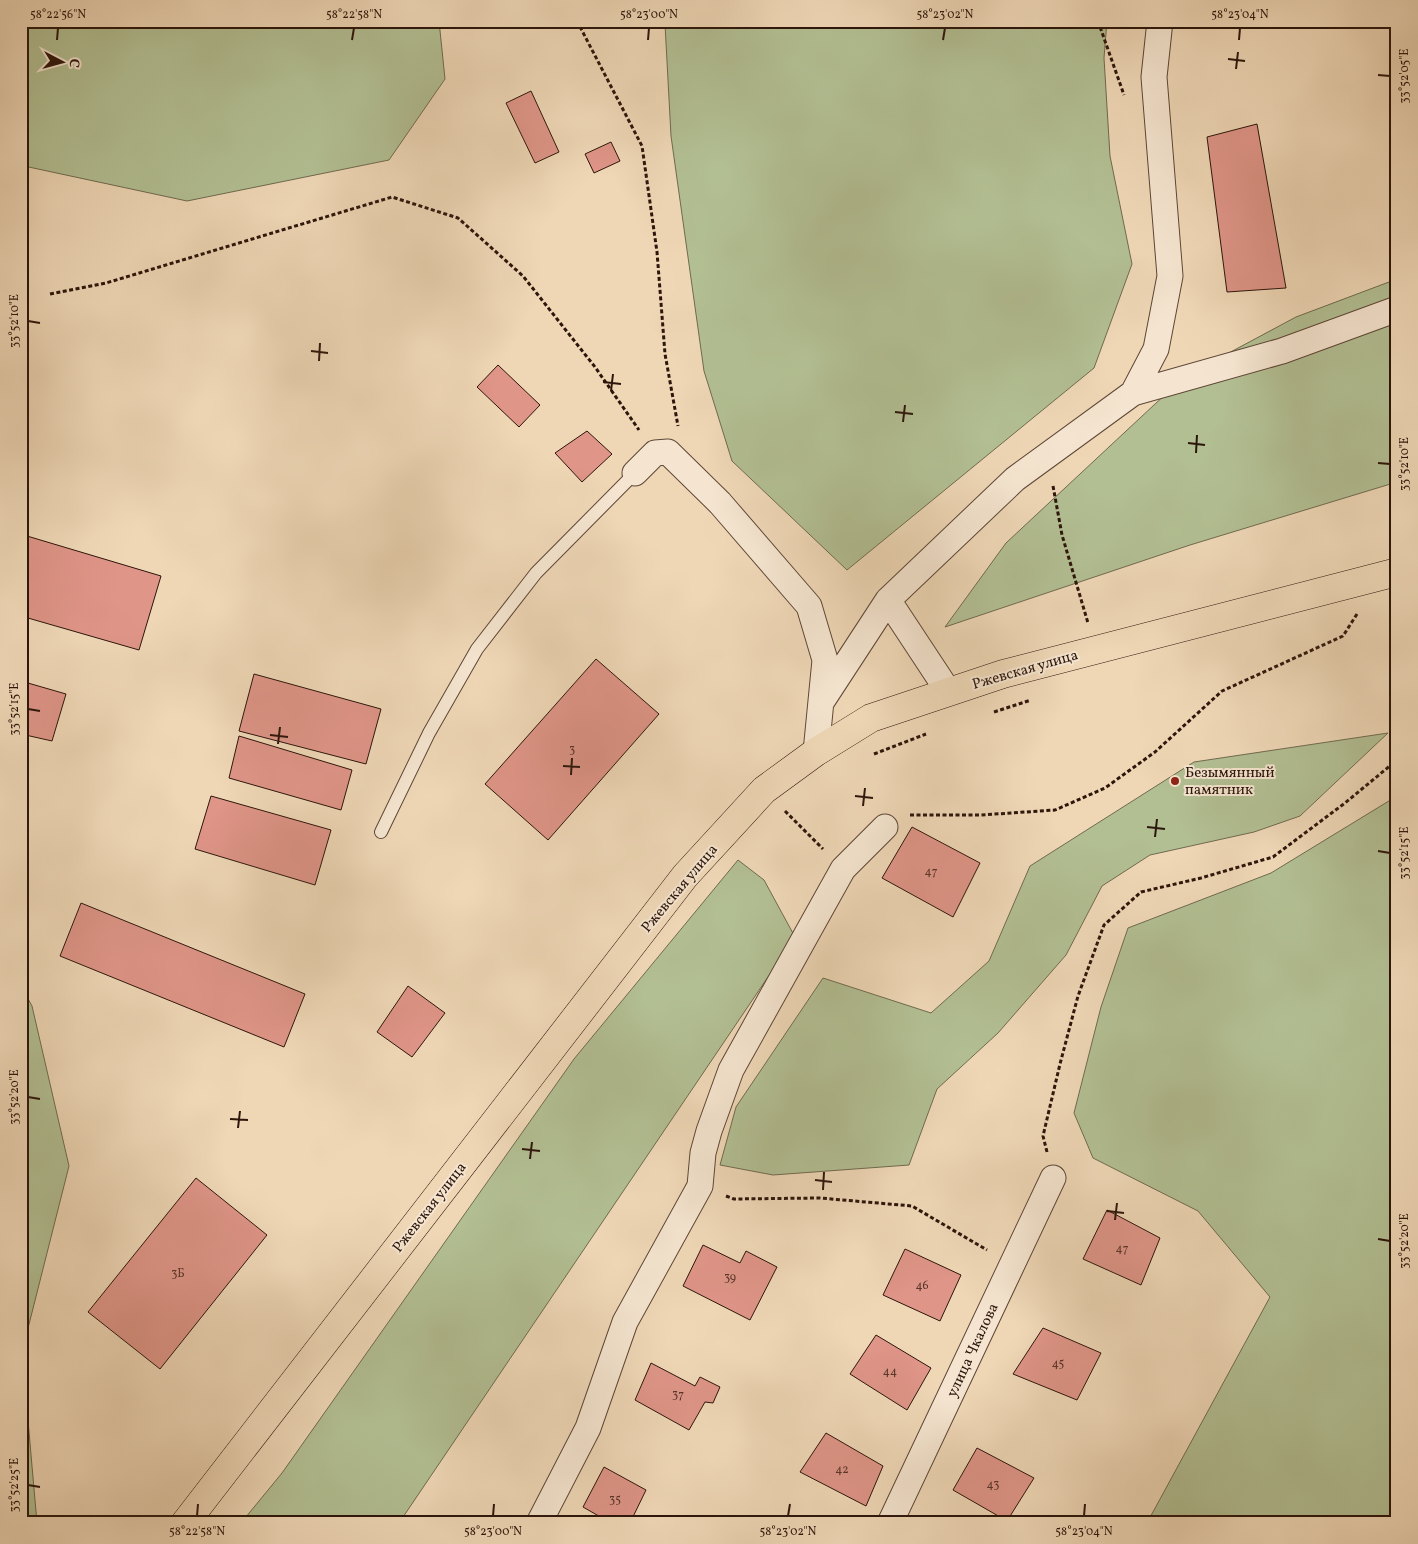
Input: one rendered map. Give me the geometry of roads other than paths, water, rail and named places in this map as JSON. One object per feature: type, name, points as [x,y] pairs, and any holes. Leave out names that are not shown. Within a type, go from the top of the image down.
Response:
[{"type":"main road","name":"Ржевская улица","points":[[185,1523],[685,876],[764,790],[816,752],[871,718],[948,691],[1095,649],[1397,572]]},
{"type":"street","points":[[1133,393],[1156,349],[1170,276],[1154,77],[1160,21]]},
{"type":"street","points":[[822,701],[888,600],[1015,479],[1133,393],[1282,351],[1397,309]]},
{"type":"street","points":[[635,473],[655,453],[668,452],[720,503],[809,606],[825,660],[816,752]]},
{"type":"street","points":[[888,600],[948,691]]},
{"type":"street","points":[[539,1523],[588,1428],[625,1322],[700,1186],[703,1153],[708,1131],[731,1070],[843,869],[885,827]]},
{"type":"street","name":"улица Чкалова","points":[[890,1523],[1053,1178]]},
{"type":"lane","points":[[381,832],[428,733],[477,649],[536,573],[635,473]]},
{"type":"place","name":"Безымянный памятник","points":[[1175,781]]}]
